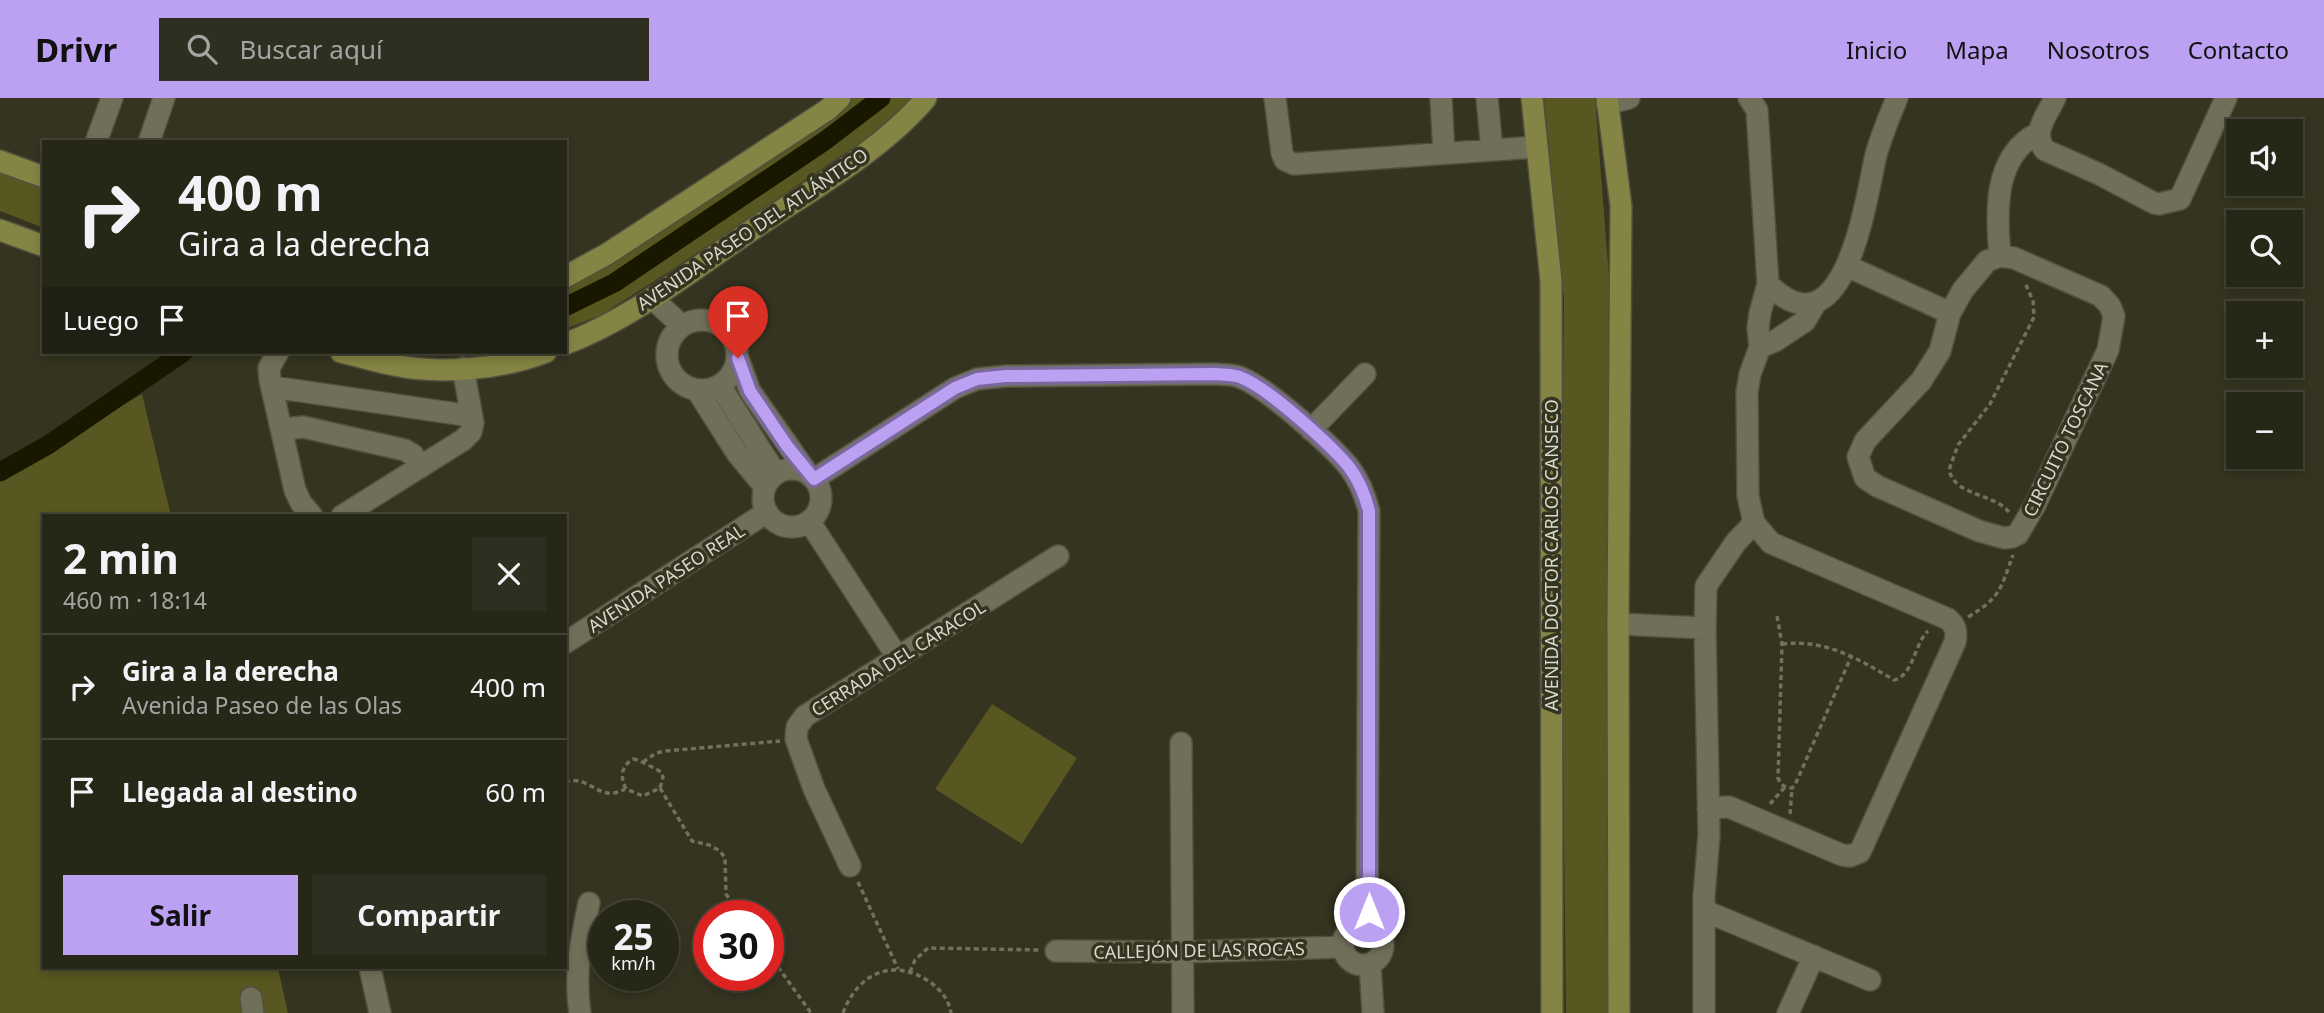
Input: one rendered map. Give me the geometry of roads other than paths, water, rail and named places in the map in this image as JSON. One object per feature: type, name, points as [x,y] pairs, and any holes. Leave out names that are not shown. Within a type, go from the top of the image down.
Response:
[{"type":"main road","points":[[567,276],[630,239],[827,110],[840,98]]},
{"type":"main road","name":"AVENIDA PASEO DEL ATLÁNTICO","points":[[567,343],[620,318],[652,298],[855,160],[911,117],[926,98]]},
{"type":"main road","name":"AVENIDA DOCTOR CARLOS CANSECO","points":[[1532,98],[1550,281],[1552,1013]]},
{"type":"main road","points":[[1607,101],[1621,206],[1619,1013]]},
{"type":"main road","points":[[0,161],[42,176]]},
{"type":"main road","points":[[0,230],[42,245]]},
{"type":"main road","points":[[349,354],[397,366],[446,371],[540,354]]},
{"type":"street","points":[[97,140],[112,98]]},
{"type":"street","points":[[150,140],[164,98]]},
{"type":"street","points":[[1275,98],[1282,153],[1285,160],[1294,164],[1536,147]]},
{"type":"street","points":[[1441,98],[1444,153]]},
{"type":"street","points":[[1487,98],[1493,150]]},
{"type":"street","points":[[1607,101],[1629,98]]},
{"type":"street","points":[[1708,808],[1729,807],[1842,855],[1850,856],[1860,852],[1957,634],[1955,625],[1948,619],[1771,543],[1754,523],[1748,496],[1747,392],[1749,374],[1759,347],[1759,313],[1768,284],[1757,110],[1749,98]]},
{"type":"street","points":[[1759,347],[1775,341],[1805,321],[1815,304],[1829,295],[1847,266],[1867,205],[1879,144],[1897,98]]},
{"type":"street","points":[[2000,256],[1997,208],[2000,185],[2010,161],[2021,144],[2038,133],[2055,98]]},
{"type":"street","points":[[2038,133],[2039,143],[2045,150],[2159,204],[2180,199],[2226,98]]},
{"type":"street","name":"CIRCUITO TOSCANA","points":[[2000,256],[2014,258],[2101,296],[2114,316],[2108,350],[2035,505],[2018,534],[2012,537],[2004,538],[1979,531],[1877,486],[1864,478],[1861,470],[1858,457],[1865,440],[1921,380],[1940,351],[1950,313],[1978,270],[1987,261],[2000,256]]},
{"type":"street","points":[[1847,266],[1950,313]]},
{"type":"street","points":[[1768,284],[1779,295],[1798,305],[1815,304]]},
{"type":"street","points":[[652,298],[681,326]]},
{"type":"street","points":[[738,358],[729,379],[709,390],[697,390],[676,379],[669,369],[666,357],[673,334],[681,326],[703,319],[724,327],[737,346],[738,358],[750,391],[811,477],[821,497],[816,514],[809,521],[800,526],[781,525],[767,512],[763,495],[771,480],[792,469],[811,477]]},
{"type":"street","points":[[277,354],[269,368],[295,490],[310,514]]},
{"type":"street","points":[[345,514],[463,440],[471,432],[473,423],[463,368]]},
{"type":"street","points":[[1311,430],[1365,374]]},
{"type":"street","points":[[811,477],[955,388],[977,379],[1006,376],[1239,376],[1255,385],[1311,430],[1349,467],[1363,489],[1369,511],[1367,925]]},
{"type":"street","points":[[720,386],[771,480]]},
{"type":"street","points":[[273,387],[471,416]]},
{"type":"street","points":[[697,390],[737,453],[771,480]]},
{"type":"street","points":[[283,435],[293,428],[303,427],[405,450],[413,455],[421,467]]},
{"type":"street","name":"AVENIDA PASEO REAL","points":[[567,642],[767,512]]},
{"type":"street","points":[[809,521],[898,658]]},
{"type":"street","points":[[1704,1013],[1709,835],[1706,586],[1736,542],[1754,523]]},
{"type":"street","name":"CERRADA DEL CARACOL","points":[[850,866],[814,789],[796,739],[797,727],[805,716],[1058,556]]},
{"type":"street","points":[[1618,624],[1705,628]]},
{"type":"street","points":[[1181,743],[1183,1013]]},
{"type":"street","points":[[580,1013],[576,988],[579,951],[588,908]]},
{"type":"street","points":[[1705,911],[1870,979]]},
{"type":"street","points":[[1367,925],[1379,934],[1382,940],[1381,955],[1370,964],[1355,964],[1344,954],[1343,939],[1352,928],[1367,925]]},
{"type":"street","name":"CALLEJÓN DE LAS ROCAS","points":[[1056,951],[1183,952],[1342,947]]},
{"type":"street","points":[[1788,1013],[1814,956]]},
{"type":"street","points":[[1370,964],[1373,1013]]},
{"type":"street","points":[[370,969],[380,1013]]},
{"type":"waterway","points":[[567,306],[614,283],[826,140],[881,98]]},
{"type":"waterway","points":[[0,472],[48,445],[181,354]]}]
